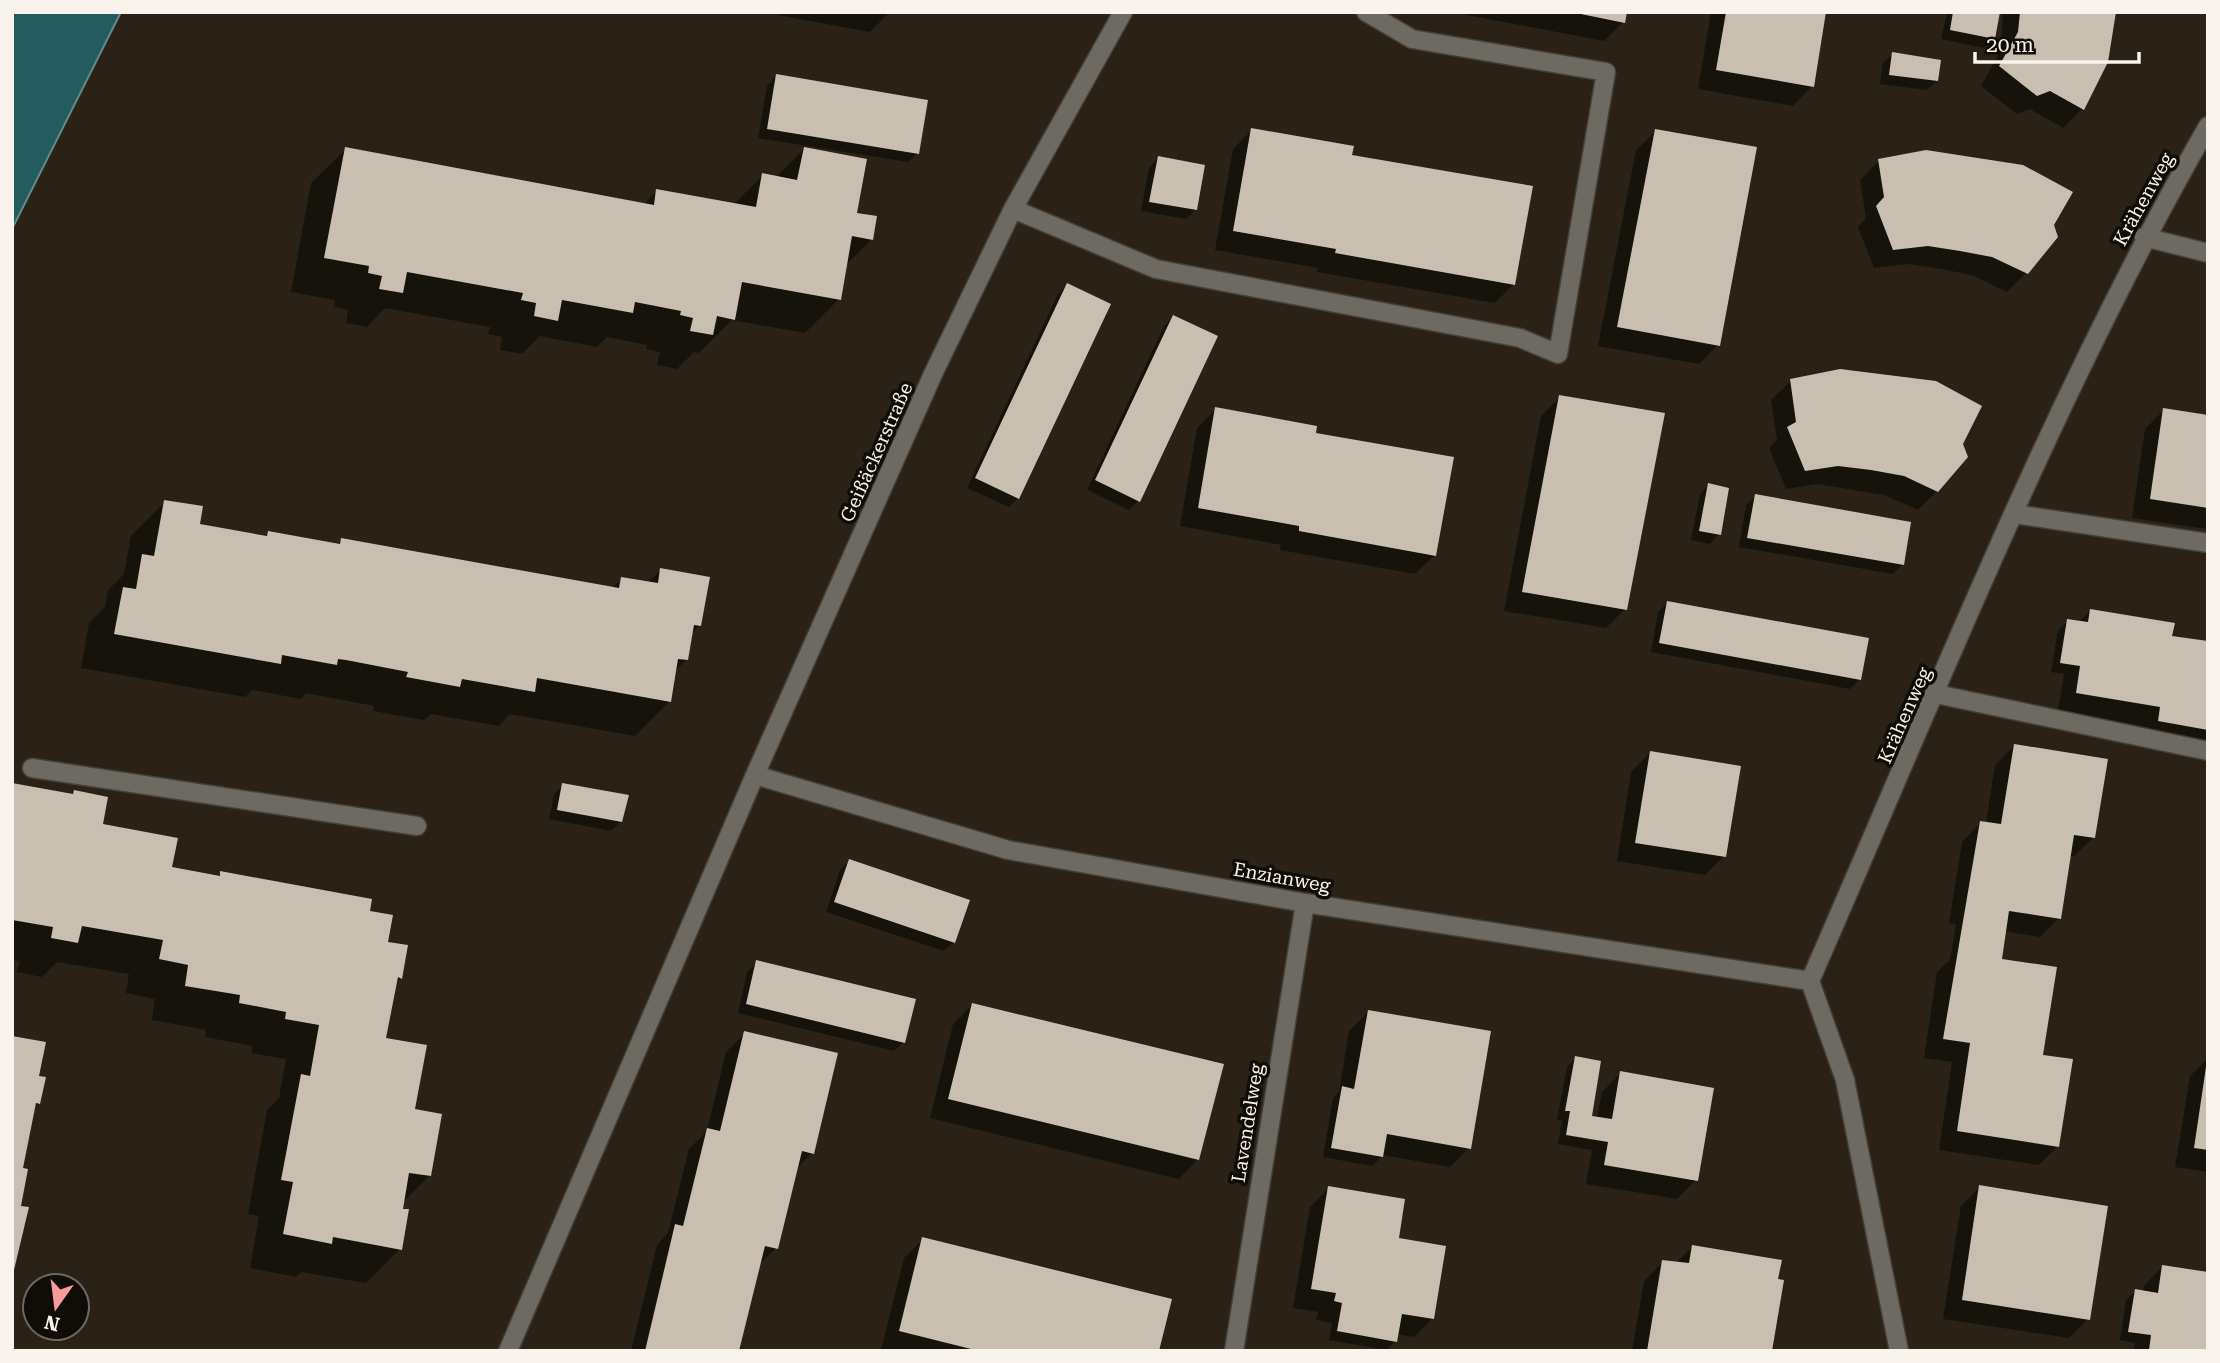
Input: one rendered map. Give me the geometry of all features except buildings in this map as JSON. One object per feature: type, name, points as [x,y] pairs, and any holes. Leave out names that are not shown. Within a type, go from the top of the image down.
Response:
[{"type":"street","name":"Geißäckerstraße","points":[[508,1351],[755,775],[933,374],[1013,209],[1123,12]]},
{"type":"street","points":[[1013,209],[1156,269],[1520,338],[1558,354],[1606,72],[1412,39],[1366,12]]},
{"type":"street","name":"Krähenweg","points":[[1810,981],[2015,514],[2144,237],[2208,126]]},
{"type":"street","points":[[2144,237],[2208,253]]},
{"type":"street","points":[[2015,514],[2208,543]]},
{"type":"street","points":[[1936,694],[2208,751]]},
{"type":"street","points":[[32,768],[417,826]]},
{"type":"street","name":"Enzianweg","points":[[755,775],[1008,850],[1305,903],[1810,981]]},
{"type":"street","name":"Lavendelweg","points":[[1234,1351],[1305,903]]},
{"type":"street","points":[[1810,981],[1845,1080],[1899,1351]]},
{"type":"water","points":[[12,12],[121,12],[12,229]]}]
